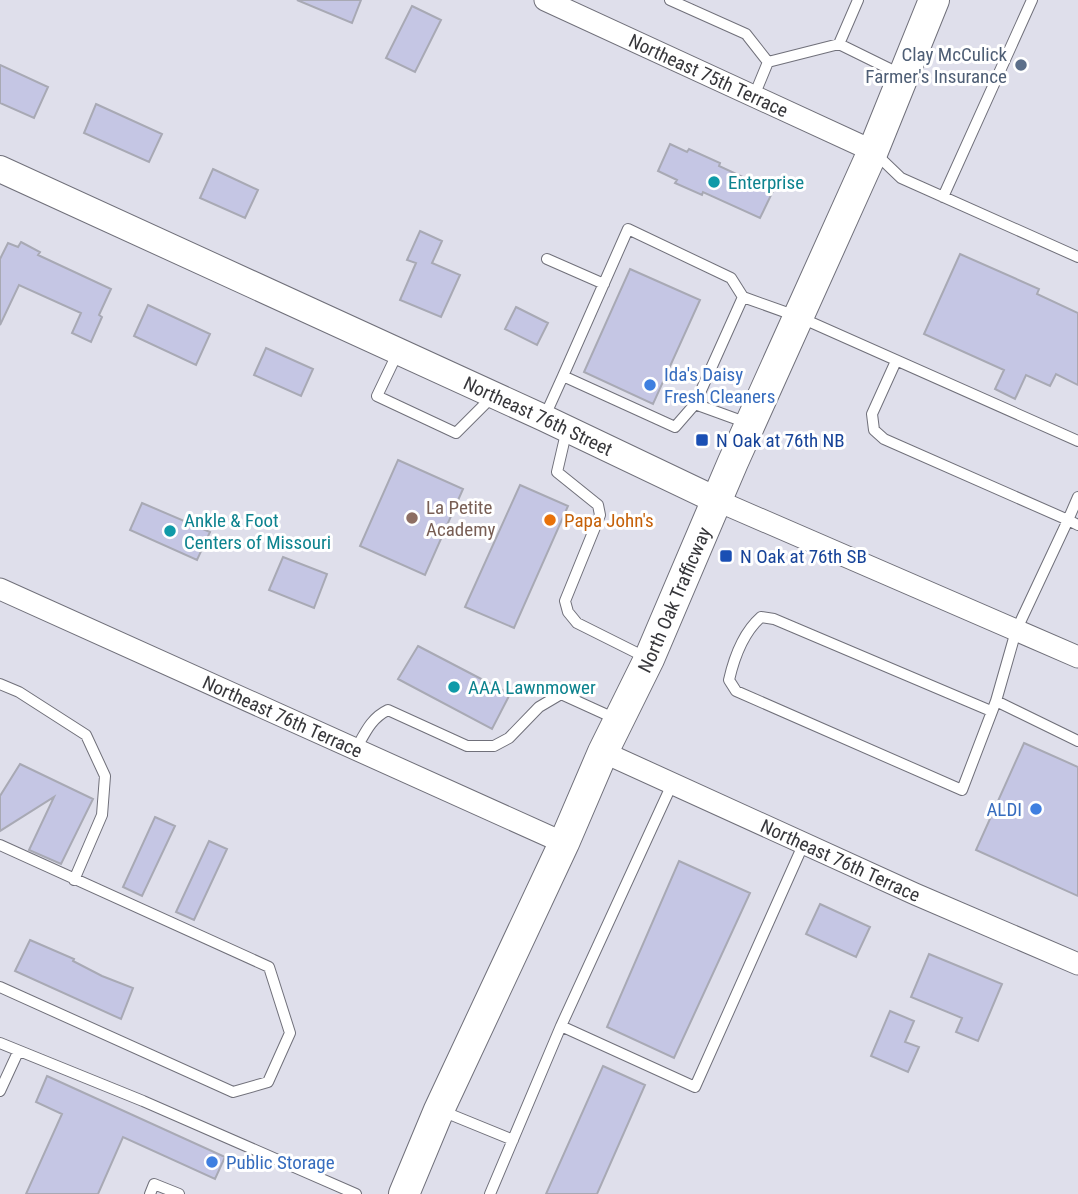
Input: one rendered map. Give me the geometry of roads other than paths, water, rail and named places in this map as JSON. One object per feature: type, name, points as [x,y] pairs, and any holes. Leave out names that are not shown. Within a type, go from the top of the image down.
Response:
[{"type":"main road","name":"North Oak Trafficway","points":[[404,1194],[439,1110],[564,843],[603,752],[649,659],[750,424],[873,150],[934,0]]},
{"type":"street","name":"Northeast 75th Terrace","points":[[545,0],[873,150]]},
{"type":"street","name":"Northeast 76th Street","points":[[0,169],[718,501],[1078,657]]},
{"type":"street","name":"Northeast 76th Terrace","points":[[0,589],[564,843]]},
{"type":"street","name":"Northeast 76th Terrace","points":[[603,752],[915,894],[1078,964]]},
{"type":"lane","points":[[670,0],[746,34],[768,62]]},
{"type":"lane","points":[[839,44],[858,0]]},
{"type":"lane","points":[[943,197],[1032,0]]},
{"type":"lane","points":[[768,62],[839,44],[905,76]]},
{"type":"lane","points":[[754,96],[768,62]]},
{"type":"lane","points":[[873,150],[901,178],[1078,257]]},
{"type":"lane","points":[[649,659],[577,623],[568,612],[565,601],[600,515],[598,505],[557,472],[556,424],[563,376],[628,229],[731,278],[743,297],[799,317],[1078,441]]},
{"type":"lane","points":[[547,259],[604,284]]},
{"type":"lane","points":[[563,376],[675,427],[695,404],[743,297]]},
{"type":"lane","points":[[398,352],[377,396],[456,433],[493,396]]},
{"type":"lane","points":[[896,361],[872,414],[874,430],[884,439],[1073,522]]},
{"type":"lane","points":[[695,404],[750,424]]},
{"type":"lane","points":[[1078,497],[1073,522],[1016,631],[993,706],[962,790],[736,691],[729,680],[733,664],[752,625],[761,617],[775,619],[993,706],[1078,741]]},
{"type":"lane","points":[[0,684],[19,692],[86,735],[105,776],[102,815],[74,880]]},
{"type":"lane","points":[[356,749],[370,724],[378,715],[388,710],[467,746],[494,746],[509,738],[538,707],[561,694],[619,720]]},
{"type":"lane","points":[[490,1194],[561,1026],[673,782]]},
{"type":"lane","points":[[561,1026],[695,1087],[804,843]]},
{"type":"lane","points":[[0,845],[268,967],[290,1033],[268,1082],[233,1092],[0,987]]},
{"type":"lane","points":[[0,1043],[143,1101],[356,1194]]},
{"type":"lane","points":[[0,1091],[18,1052]]},
{"type":"lane","points":[[439,1110],[513,1140]]},
{"type":"lane","points":[[150,1194],[155,1184],[178,1194]]},
{"type":"place","name":"Clay McCulick Farmer's Insurance","points":[[1021,65]]},
{"type":"place","name":"Enterprise","points":[[714,182]]},
{"type":"place","name":"Ida's Daisy Fresh Cleaners","points":[[650,385]]},
{"type":"place","name":"N Oak at 76th NB","points":[[702,440]]},
{"type":"place","name":"La Petite Academy","points":[[412,518]]},
{"type":"place","name":"Papa John's","points":[[550,520]]},
{"type":"place","name":"Ankle & Foot Centers of Missouri","points":[[170,531]]},
{"type":"place","name":"N Oak at 76th SB","points":[[726,556]]},
{"type":"place","name":"AAA Lawnmower","points":[[454,687]]},
{"type":"place","name":"ALDI","points":[[1036,809]]},
{"type":"place","name":"Public Storage","points":[[212,1162]]}]
